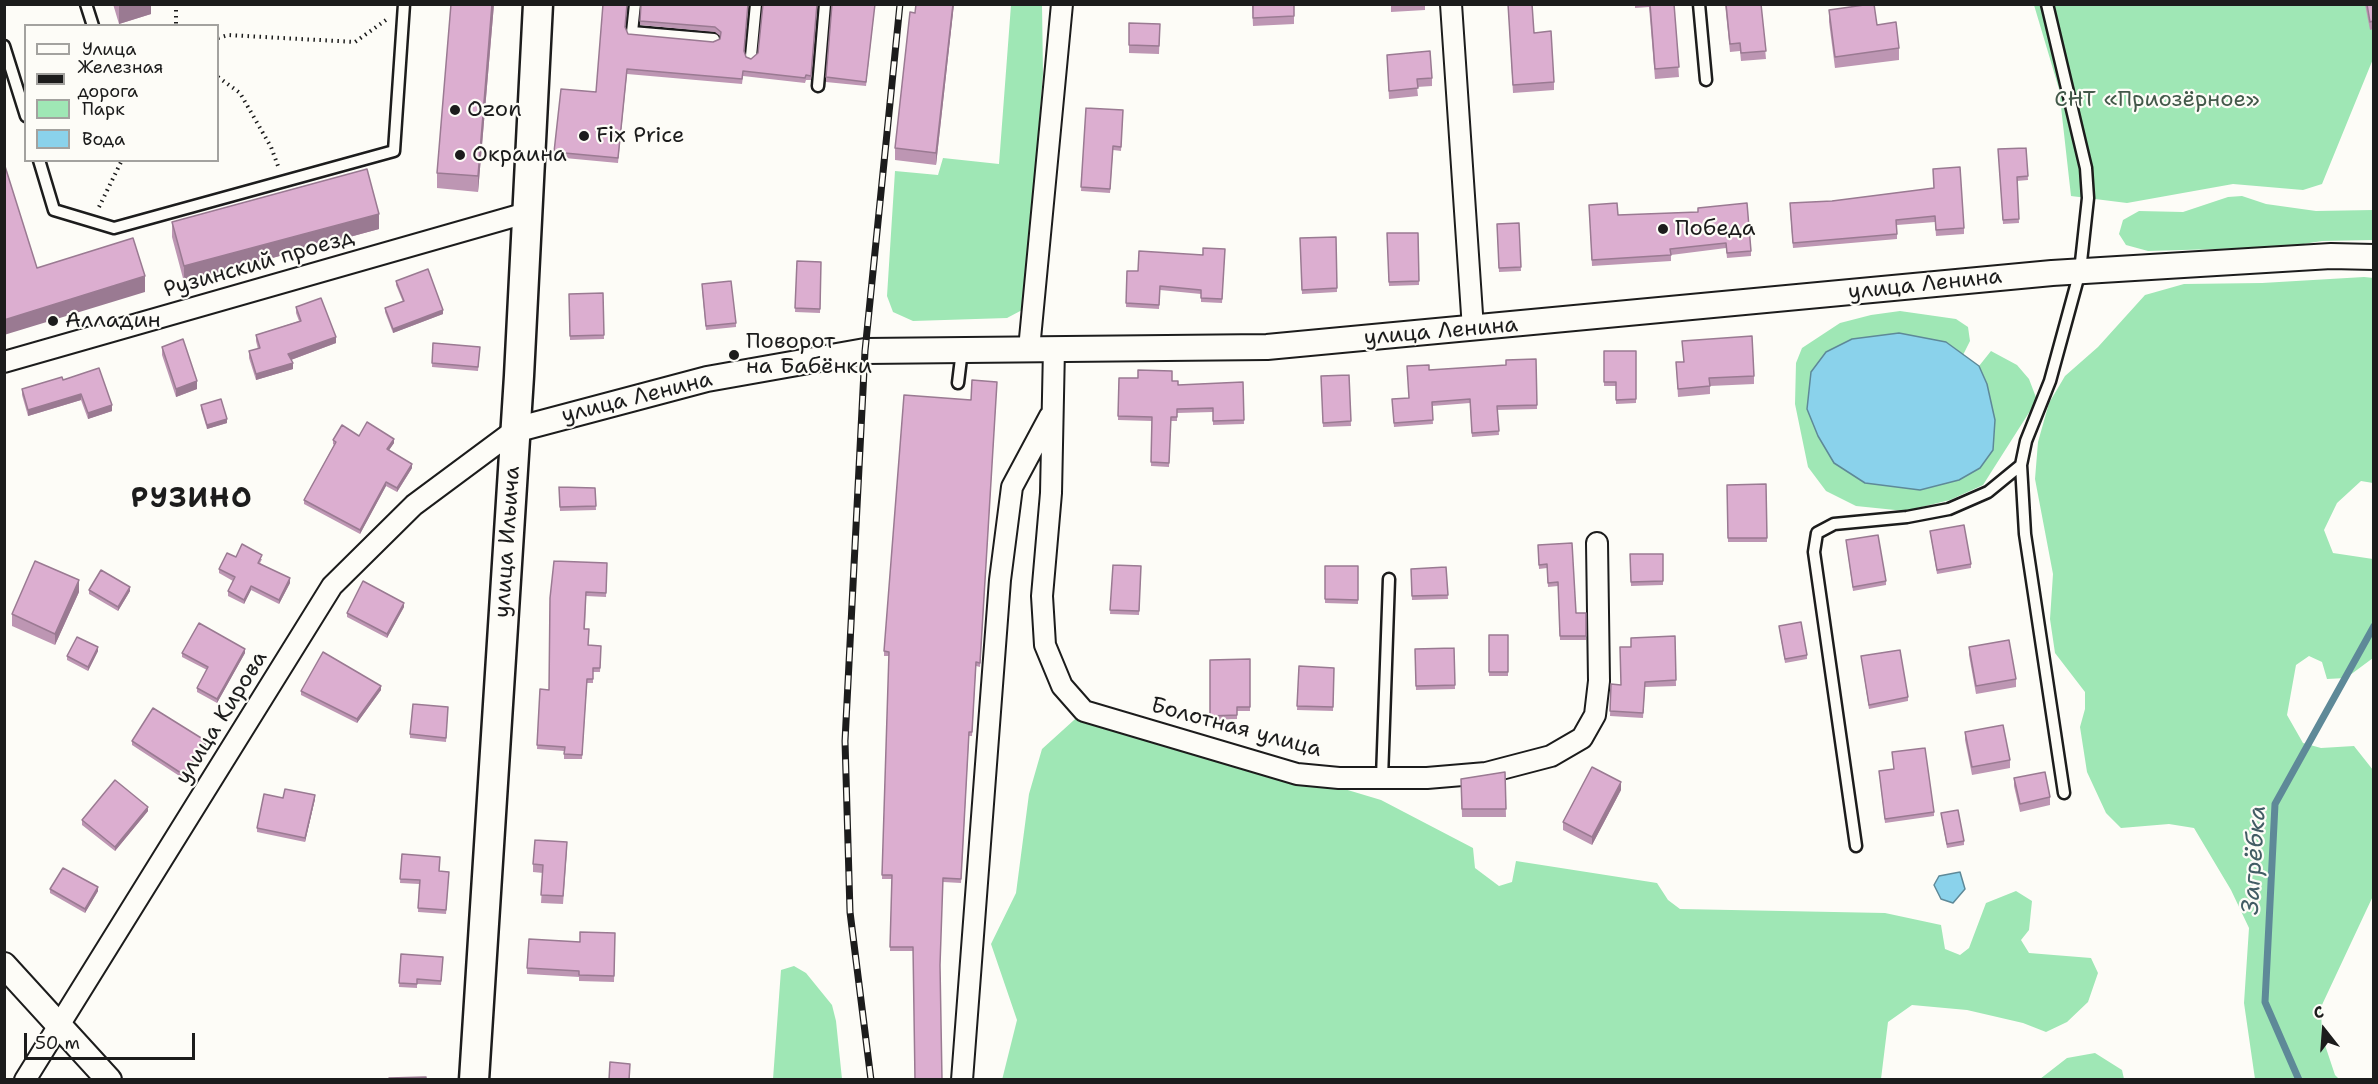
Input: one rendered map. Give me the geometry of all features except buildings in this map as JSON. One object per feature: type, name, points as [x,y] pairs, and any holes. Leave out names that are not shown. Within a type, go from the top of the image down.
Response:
[{"type":"main road","name":"улица Ильича","points":[[474,1080],[515,430],[538,4]]},
{"type":"street","points":[[1029,349],[1062,4]]},
{"type":"street","points":[[1451,4],[1473,329]]},
{"type":"street","name":"Рузинский проезд","points":[[4,362],[526,213]]},
{"type":"street","name":"улица Ленина","points":[[515,430],[707,379],[865,351],[1267,347],[2080,271],[2331,256],[2373,257]]},
{"type":"street","name":"Болотная улица","points":[[1054,348],[1051,493],[1042,596],[1045,645],[1062,686],[1084,711],[1297,774],[1382,778],[1486,773],[1551,756],[1582,738],[1595,715],[1599,681],[1597,543]]},
{"type":"street","points":[[962,1080],[1000,580],[1012,487],[1053,411]]},
{"type":"street","name":"улица Кирова","points":[[26,1080],[332,586],[414,505],[515,430]]},
{"type":"street","points":[[4,964],[109,1080]]},
{"type":"lane","points":[[86,4],[92,24]]},
{"type":"lane","points":[[634,4],[632,32],[714,39]]},
{"type":"lane","points":[[751,56],[756,4]]},
{"type":"lane","points":[[818,86],[825,4]]},
{"type":"lane","points":[[1699,4],[1706,80]]},
{"type":"lane","points":[[2047,4],[2086,168],[2088,198],[2080,271],[2050,381],[2025,441],[2021,465],[2025,534],[2064,793]]},
{"type":"lane","points":[[40,162],[54,210],[114,228],[394,151],[404,6]]},
{"type":"lane","points":[[4,46],[20,77],[24,103]]},
{"type":"lane","points":[[958,383],[962,350]]},
{"type":"lane","points":[[1856,846],[1814,552],[1817,533],[1834,524],[1907,518],[1949,509],[1988,492],[2021,465]]},
{"type":"lane","points":[[1382,778],[1389,579]]},
{"type":"path","points":[[176,4],[176,24]]},
{"type":"path","points":[[219,38],[228,35],[355,42],[404,6]]},
{"type":"path","points":[[219,78],[240,93],[271,147],[283,182]]},
{"type":"path","points":[[92,222],[121,162]]},
{"type":"green space","points":[[1011,5],[1042,5],[1043,74],[1024,309],[1007,318],[913,321],[893,312],[887,296],[895,171],[938,175],[943,158],[999,164]]},
{"type":"green space","name":"СНТ «Приозёрное»","points":[[2034,5],[2373,5],[2373,59],[2322,184],[2303,190],[2233,184],[2127,203],[2071,196],[2059,89]]},
{"type":"green space","points":[[2242,196],[2266,204],[2316,211],[2373,210],[2373,240],[2322,241],[2285,247],[2148,251],[2126,245],[2119,234],[2123,220],[2139,211],[2183,212],[2228,197]]},
{"type":"green space","points":[[2374,278],[2373,483],[2361,481],[2337,503],[2324,530],[2333,553],[2373,559],[2373,658],[2346,678],[2327,679],[2322,662],[2309,656],[2296,665],[2287,715],[2303,743],[2321,748],[2354,746],[2373,770],[2373,896],[2321,1007],[2322,1036],[2335,1075],[2339,1079],[2255,1079],[2244,1003],[2249,928],[2231,890],[2194,828],[2169,824],[2121,828],[2106,813],[2087,772],[2080,727],[2085,709],[2085,692],[2055,653],[2050,619],[2053,574],[2035,479],[2038,442],[2049,403],[2065,376],[2098,347],[2145,295],[2184,284],[2262,283]]},
{"type":"green space","points":[[1900,311],[1956,319],[1968,327],[1970,341],[1963,355],[1946,342],[1987,384],[1979,366],[1991,351],[2017,365],[2029,379],[2037,400],[1983,485],[1950,500],[1905,511],[1856,506],[1826,491],[1808,467],[1795,404],[1796,363],[1802,348],[1840,323]]},
{"type":"green space","points":[[1084,711],[1381,800],[1473,848],[1475,868],[1499,886],[1512,882],[1516,861],[1657,883],[1668,900],[1680,909],[1885,913],[1941,925],[1945,949],[1960,955],[1969,948],[1986,903],[2016,891],[2032,901],[2029,930],[2021,940],[2029,953],[2091,958],[2098,973],[2088,1002],[2067,1022],[2046,1032],[2023,1023],[1967,1010],[1912,1005],[1888,1022],[1881,1079],[1002,1080],[1017,1020],[991,944],[1016,893],[1029,794],[1042,749]]},
{"type":"green space","points":[[794,966],[806,973],[832,1005],[836,1021],[842,1079],[773,1079],[781,970]]},
{"type":"green space","points":[[2095,1053],[2122,1070],[2124,1079],[2040,1079],[2067,1058]]},
{"type":"water","points":[[1899,333],[1946,342],[1979,366],[1987,384],[1995,420],[1993,450],[1980,468],[1959,480],[1920,490],[1865,483],[1834,463],[1818,436],[1807,409],[1811,372],[1826,352],[1852,339]]},
{"type":"water","points":[[1960,872],[1965,889],[1953,903],[1941,899],[1934,885],[1939,876]]},
{"type":"waterway","name":"Загрёбка","points":[[2299,1080],[2265,1002],[2275,804],[2374,626]]},
{"type":"railway","points":[[871,1080],[850,912],[845,741],[865,351],[900,4]]},
{"type":"place","name":"Ozon","points":[[455,110]]},
{"type":"place","name":"Fix Price","points":[[584,136]]},
{"type":"place","name":"Окраина","points":[[460,155]]},
{"type":"place","name":"Победа","points":[[1663,229]]},
{"type":"place","name":"Алладин","points":[[53,321]]},
{"type":"place","name":"Поворот на Бабёнки","points":[[734,355]]},
{"type":"district","name":"РУЗИНО","points":[[192,500]]}]
